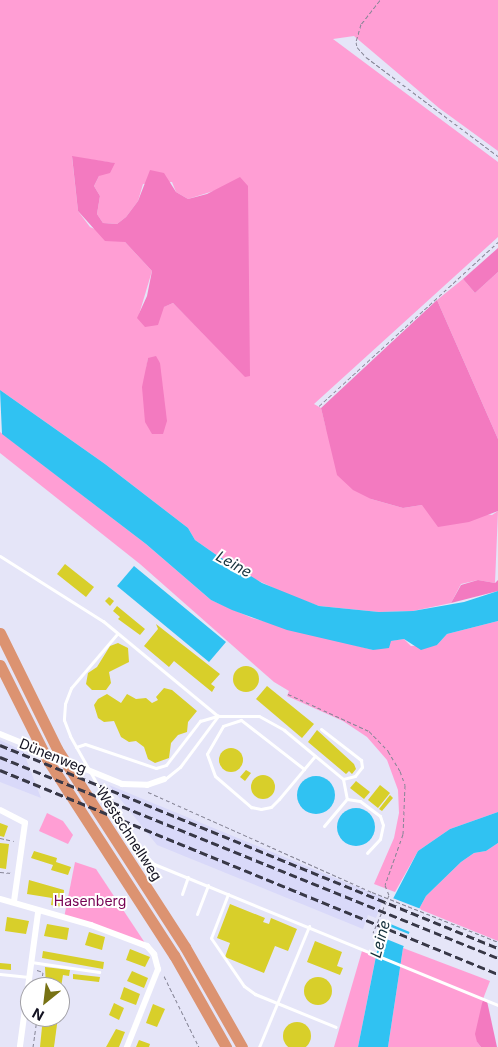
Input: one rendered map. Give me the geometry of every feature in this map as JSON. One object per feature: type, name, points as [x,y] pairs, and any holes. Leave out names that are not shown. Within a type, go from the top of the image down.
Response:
[{"type":"highway","name":"Westschnellweg","points":[[0,633],[57,750],[185,947],[242,1047]]},
{"type":"highway","name":"Westschnellweg","points":[[0,665],[47,759],[174,954],[226,1047]]},
{"type":"street","name":"Dünenweg","points":[[0,734],[100,776],[134,786],[164,779]]},
{"type":"street","points":[[0,810],[25,823],[14,901]]},
{"type":"street","points":[[0,899],[14,901],[38,912],[91,925],[147,946],[154,954],[158,970],[127,1047]]},
{"type":"street","points":[[29,977],[34,963],[38,912]]},
{"type":"street","points":[[20,1046],[22,1027]]},
{"type":"lane","points":[[0,556],[102,621],[218,716]]},
{"type":"lane","points":[[117,634],[71,688],[65,704],[64,720],[76,747],[101,791],[144,855],[154,864],[488,999],[498,1005]]},
{"type":"lane","points":[[76,747],[85,744],[156,768],[166,765],[200,721],[218,716],[246,714],[259,716],[273,723],[343,779],[347,799]]},
{"type":"lane","points":[[245,720],[246,714]]},
{"type":"lane","points":[[164,779],[180,767],[218,716]]},
{"type":"lane","points":[[245,720],[224,726],[207,754],[215,776],[251,807],[270,807],[314,756]]},
{"type":"lane","points":[[245,720],[304,769]]},
{"type":"lane","points":[[320,729],[360,760],[362,767],[355,776],[343,779]]},
{"type":"lane","points":[[324,826],[347,799]]},
{"type":"lane","points":[[347,799],[360,801],[380,816],[382,825],[380,839],[367,853]]},
{"type":"lane","points":[[182,894],[188,878]]},
{"type":"lane","points":[[197,914],[208,885]]},
{"type":"lane","points":[[228,894],[211,938],[244,986],[277,1003],[336,1028]]},
{"type":"lane","points":[[259,1047],[309,926]]},
{"type":"lane","points":[[34,963],[99,972]]},
{"type":"lane","points":[[0,974],[29,977]]},
{"type":"path","points":[[380,0],[361,24],[356,42],[358,47],[366,57],[498,156]]},
{"type":"path","points":[[319,406],[498,242]]},
{"type":"path","points":[[288,694],[369,732],[388,751],[405,785],[403,834],[385,885],[389,895],[373,933]]},
{"type":"path","points":[[134,786],[384,897],[498,942]]},
{"type":"path","points":[[0,838],[23,843]]},
{"type":"path","points":[[0,872],[18,874]]},
{"type":"path","points":[[34,963],[35,970],[43,972],[42,977]]},
{"type":"path","points":[[158,970],[199,1047]]},
{"type":"path","points":[[33,1047],[36,1027]]},
{"type":"shaded area","points":[[72,156],[115,163],[110,173],[99,176],[94,186],[100,196],[97,214],[103,223],[117,224],[126,217],[138,201],[150,170],[164,173],[176,192],[188,199],[207,194],[240,177],[248,186],[250,376],[245,377],[173,303],[164,307],[158,325],[145,327],[137,318],[147,296],[152,271],[125,242],[105,241],[78,211]]},
{"type":"shaded area","points":[[498,248],[498,272],[475,293],[463,279]]},
{"type":"shaded area","points":[[437,300],[498,439],[498,511],[469,522],[438,527],[422,505],[403,508],[371,499],[353,490],[337,475],[321,408]]},
{"type":"shaded area","points":[[156,356],[160,363],[167,421],[163,434],[152,434],[145,422],[142,387],[148,358]]},
{"type":"shaded area","points":[[478,580],[495,583],[498,580],[498,591],[451,603],[461,585]]},
{"type":"shaded area","points":[[0,740],[23,751],[41,798],[0,782]]},
{"type":"shaded area","points":[[109,785],[384,898],[376,918],[368,915],[363,929],[157,845]]},
{"type":"shaded area","points":[[483,999],[487,1001],[497,1047],[481,1047],[477,1042],[475,1034]]},
{"type":"green space","points":[[0,0],[498,0],[498,151],[439,108],[354,36],[333,39],[498,162],[498,237],[314,404],[321,408],[326,428],[371,499],[403,508],[422,505],[492,515],[498,511],[495,583],[478,580],[461,584],[451,603],[413,611],[379,612],[319,606],[291,596],[246,575],[195,540],[188,528],[105,464],[0,390]],"holes":[[[72,157],[114,163],[99,176],[94,186],[100,196],[97,214],[103,223],[117,224],[126,217],[138,201],[143,184],[172,182],[176,192],[188,199],[220,189],[245,376],[173,303],[138,318],[152,271],[125,242],[90,227],[78,211]],[[148,358],[160,363],[160,373],[146,370]]]},
{"type":"green space","points":[[498,272],[498,439],[437,300],[463,279],[475,293]]},
{"type":"green space","points":[[0,432],[146,544],[211,600],[252,618],[373,650],[390,641],[404,639],[411,646],[437,645],[447,634],[498,621],[498,812],[450,829],[418,851],[395,892],[374,884],[394,838],[399,813],[398,790],[387,760],[367,737],[343,721],[287,696],[289,691],[274,682],[140,564],[0,453]]},
{"type":"green space","points":[[47,813],[63,821],[73,835],[68,844],[39,831]]},
{"type":"green space","points":[[498,843],[498,941],[419,909],[426,896],[461,862],[474,853],[486,851]]},
{"type":"green space","name":"Hasenberg","points":[[75,862],[96,869],[147,946],[64,918]]},
{"type":"green space","points":[[403,948],[490,981],[483,999],[477,1042],[481,1047],[388,1047]]},
{"type":"green space","points":[[362,951],[376,956],[358,1047],[334,1047]]},
{"type":"water","points":[[0,390],[105,464],[188,528],[195,540],[262,583],[319,606],[379,612],[413,611],[464,602],[498,591],[498,621],[447,634],[437,645],[421,650],[404,639],[391,641],[389,648],[373,650],[287,630],[232,610],[211,600],[146,544],[2,434]]},
{"type":"water","points":[[134,566],[226,642],[209,662],[117,586]]},
{"type":"water","points":[[316,776],[329,782],[335,795],[329,808],[316,814],[303,808],[297,795],[303,782]]},
{"type":"water","points":[[356,808],[369,814],[375,827],[369,840],[356,846],[343,840],[337,827],[343,814]]},
{"type":"water","name":"Leine","points":[[498,812],[498,843],[486,851],[474,853],[461,862],[426,896],[419,909],[403,948],[388,1047],[358,1047],[384,916],[418,851],[450,829]]},
{"type":"pier","points":[[390,897],[421,909],[412,933],[381,920]]},
{"type":"pier","points":[[381,923],[411,935],[406,947],[379,936]]},
{"type":"building","points":[[65,564],[94,587],[86,597],[57,574]]},
{"type":"building","points":[[109,597],[114,601],[110,606],[105,601]]},
{"type":"building","points":[[117,606],[145,629],[140,635],[118,619],[120,617],[113,611]]},
{"type":"building","points":[[156,624],[220,674],[211,684],[215,687],[212,692],[174,661],[169,667],[144,646],[158,629]]},
{"type":"building","points":[[118,643],[128,648],[129,662],[109,672],[111,683],[106,690],[92,690],[86,684],[88,673],[97,667],[110,646]]},
{"type":"building","points":[[246,666],[255,670],[259,679],[255,688],[246,692],[237,688],[233,679],[237,670]]},
{"type":"building","points":[[267,686],[314,724],[302,738],[256,699]]},
{"type":"building","points":[[164,688],[172,690],[197,711],[188,722],[187,732],[178,735],[171,743],[169,758],[155,763],[148,759],[144,747],[136,741],[129,742],[121,737],[114,721],[104,722],[98,718],[94,705],[98,699],[107,694],[121,703],[127,694],[136,699],[146,698],[152,703],[158,700],[156,697]]},
{"type":"building","points":[[317,730],[354,764],[356,769],[352,774],[349,771],[346,774],[308,742]]},
{"type":"building","points":[[231,748],[239,752],[243,760],[239,768],[231,772],[223,768],[219,760],[223,752]]},
{"type":"building","points":[[246,770],[251,773],[245,781],[240,777]]},
{"type":"building","points":[[263,775],[271,779],[275,787],[271,795],[263,799],[255,795],[251,787],[255,779]]},
{"type":"building","points":[[356,781],[370,792],[364,799],[350,788]]},
{"type":"building","points":[[380,785],[390,793],[378,808],[368,800]]},
{"type":"building","points":[[390,795],[393,798],[382,811],[379,809]]},
{"type":"building","points":[[0,823],[8,826],[4,837],[0,836]]},
{"type":"building","points":[[0,843],[9,844],[6,869],[0,868]]},
{"type":"building","points":[[34,851],[57,858],[56,862],[71,867],[68,875],[51,870],[53,865],[31,858]]},
{"type":"building","points":[[29,880],[64,890],[63,907],[51,905],[52,898],[27,894]]},
{"type":"building","points":[[230,904],[265,918],[263,922],[269,924],[271,918],[297,929],[288,951],[275,946],[264,973],[225,957],[230,943],[217,938]]},
{"type":"building","points":[[7,917],[29,921],[26,934],[5,931]]},
{"type":"building","points":[[47,924],[69,928],[67,940],[44,936]]},
{"type":"building","points":[[89,932],[105,937],[102,950],[85,945]]},
{"type":"building","points":[[315,941],[342,952],[337,966],[343,968],[340,975],[307,962]]},
{"type":"building","points":[[130,949],[150,957],[145,967],[126,960]]},
{"type":"building","points":[[43,951],[104,962],[103,969],[42,958]]},
{"type":"building","points":[[0,963],[11,964],[11,970],[0,969]]},
{"type":"building","points":[[45,967],[70,970],[69,976],[46,977]]},
{"type":"building","points":[[132,971],[148,978],[144,988],[127,981]]},
{"type":"building","points":[[73,974],[100,977],[99,982],[73,979]]},
{"type":"building","points":[[318,977],[328,981],[332,991],[328,1001],[318,1005],[308,1001],[304,991],[308,981]]},
{"type":"building","points":[[124,987],[140,994],[136,1005],[120,999]]},
{"type":"building","points":[[114,1003],[124,1008],[119,1020],[109,1015]]},
{"type":"building","points":[[153,1004],[165,1009],[157,1027],[146,1023]]},
{"type":"building","points":[[297,1022],[307,1026],[311,1036],[307,1046],[297,1050],[287,1046],[283,1036],[287,1026]]},
{"type":"building","points":[[42,1027],[57,1027],[54,1047],[40,1047]]},
{"type":"building","points":[[116,1029],[125,1032],[119,1047],[106,1047]]},
{"type":"building","points":[[139,1040],[150,1044],[149,1047],[136,1047]]},
{"type":"railway","points":[[0,745],[498,948]]},
{"type":"railway","points":[[0,757],[498,958]]},
{"type":"railway","points":[[0,770],[498,974]]}]
